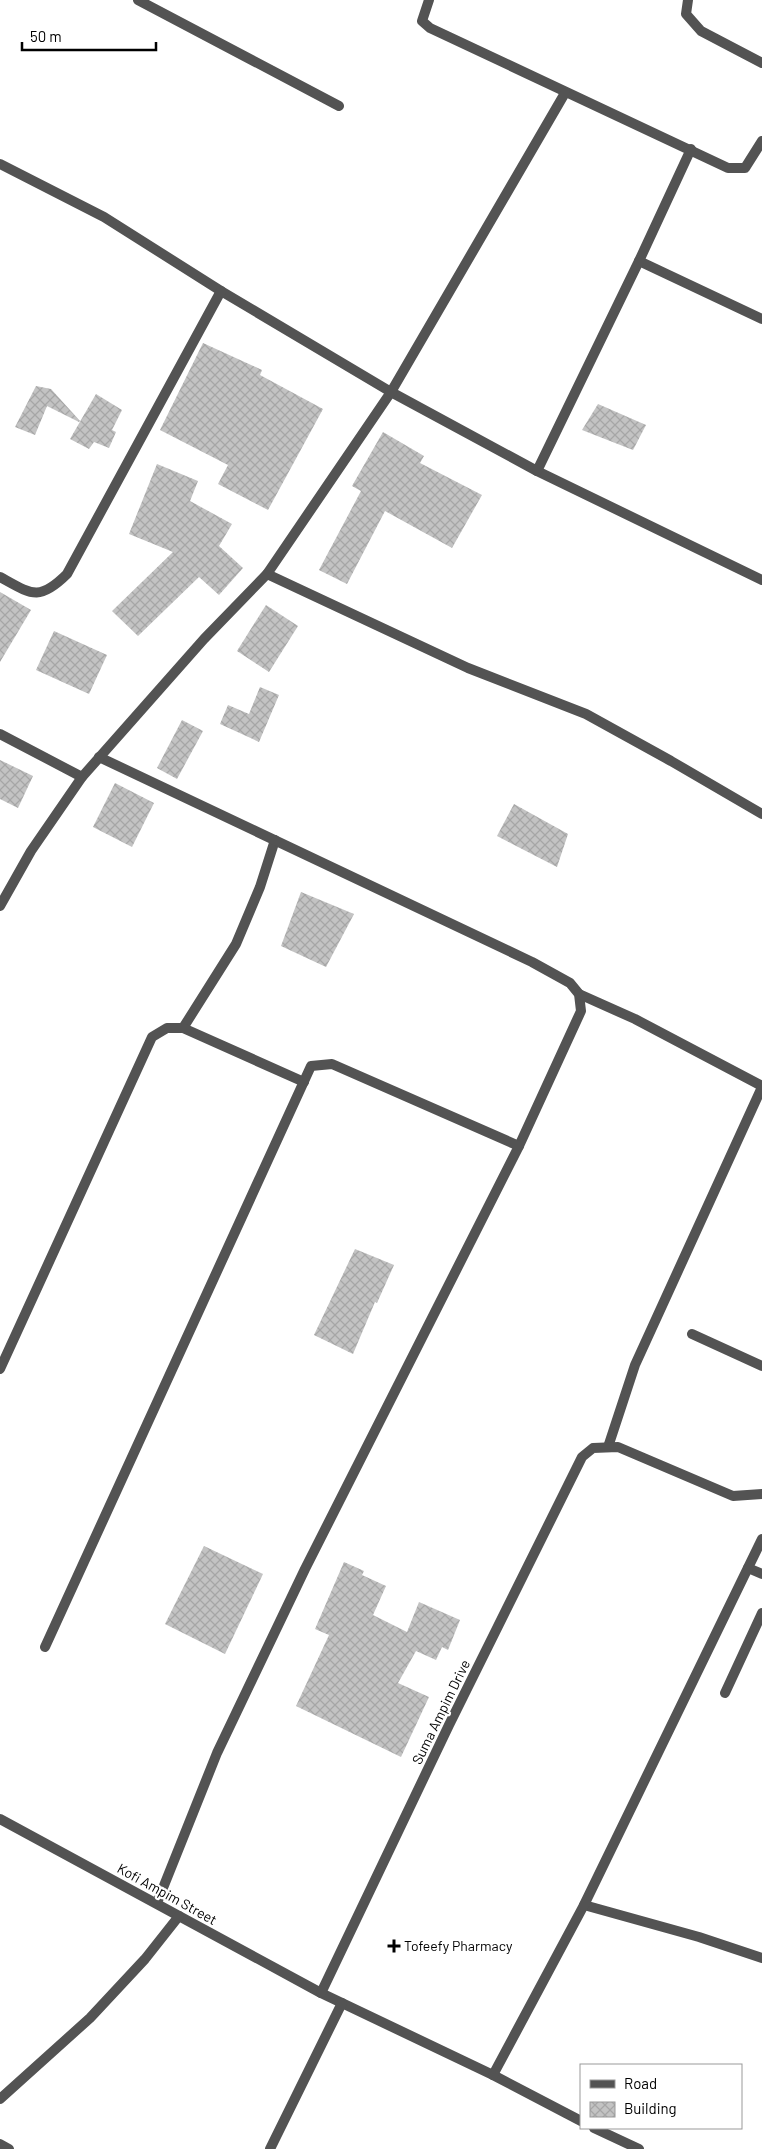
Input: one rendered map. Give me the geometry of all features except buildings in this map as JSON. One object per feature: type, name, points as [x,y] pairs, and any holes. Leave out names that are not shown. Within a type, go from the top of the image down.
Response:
[{"type":"street","points":[[138,0],[339,106]]},
{"type":"street","points":[[429,0],[422,20],[430,28],[728,168],[745,168],[762,141]]},
{"type":"street","points":[[688,0],[686,14],[701,31],[762,62]]},
{"type":"street","points":[[0,906],[31,851],[82,777],[204,639],[267,574],[391,392],[565,93]]},
{"type":"street","points":[[537,471],[640,261],[691,149]]},
{"type":"street","points":[[0,164],[104,217],[221,291],[391,392],[537,471],[762,580]]},
{"type":"street","points":[[640,261],[762,319]]},
{"type":"street","points":[[0,578],[30,594],[47,591],[67,574],[221,291]]},
{"type":"street","points":[[267,574],[468,668],[586,714],[672,761],[762,814]]},
{"type":"street","points":[[0,734],[82,777]]},
{"type":"street","points":[[99,757],[532,962],[570,983],[579,994],[635,1019],[762,1087],[635,1364],[608,1446],[618,1448],[733,1496],[762,1494]]},
{"type":"street","points":[[183,1028],[236,944],[260,887],[275,840]]},
{"type":"street","points":[[157,1903],[217,1752],[305,1568],[519,1146],[576,1025],[581,1011],[579,994]]},
{"type":"street","points":[[0,1370],[152,1037],[167,1028],[183,1028],[304,1082]]},
{"type":"street","points":[[46,1647],[311,1066],[332,1064],[519,1146]]},
{"type":"street","points":[[692,1334],[762,1366]]},
{"type":"street","name":"Suma Ampim Drive","points":[[321,1993],[449,1725],[582,1457],[593,1448],[608,1446]]},
{"type":"street","points":[[493,2075],[584,1905],[762,1539]]},
{"type":"street","points":[[748,1568],[762,1574]]},
{"type":"street","points":[[725,1693],[762,1613]]},
{"type":"street","name":"Kofi Ampim Street","points":[[0,1819],[321,1993],[493,2075],[580,2120]]},
{"type":"street","points":[[584,1905],[699,1937],[762,1958]]},
{"type":"street","points":[[0,2099],[90,2018],[145,1959],[179,1916]]},
{"type":"street","points":[[270,2149],[342,2003]]},
{"type":"street","points":[[596,2129],[639,2149]]},
{"type":"street","points":[[0,2144],[9,2149]]},
{"type":"place","name":"Tofeefy Pharmacy","points":[[394,1946]]}]
